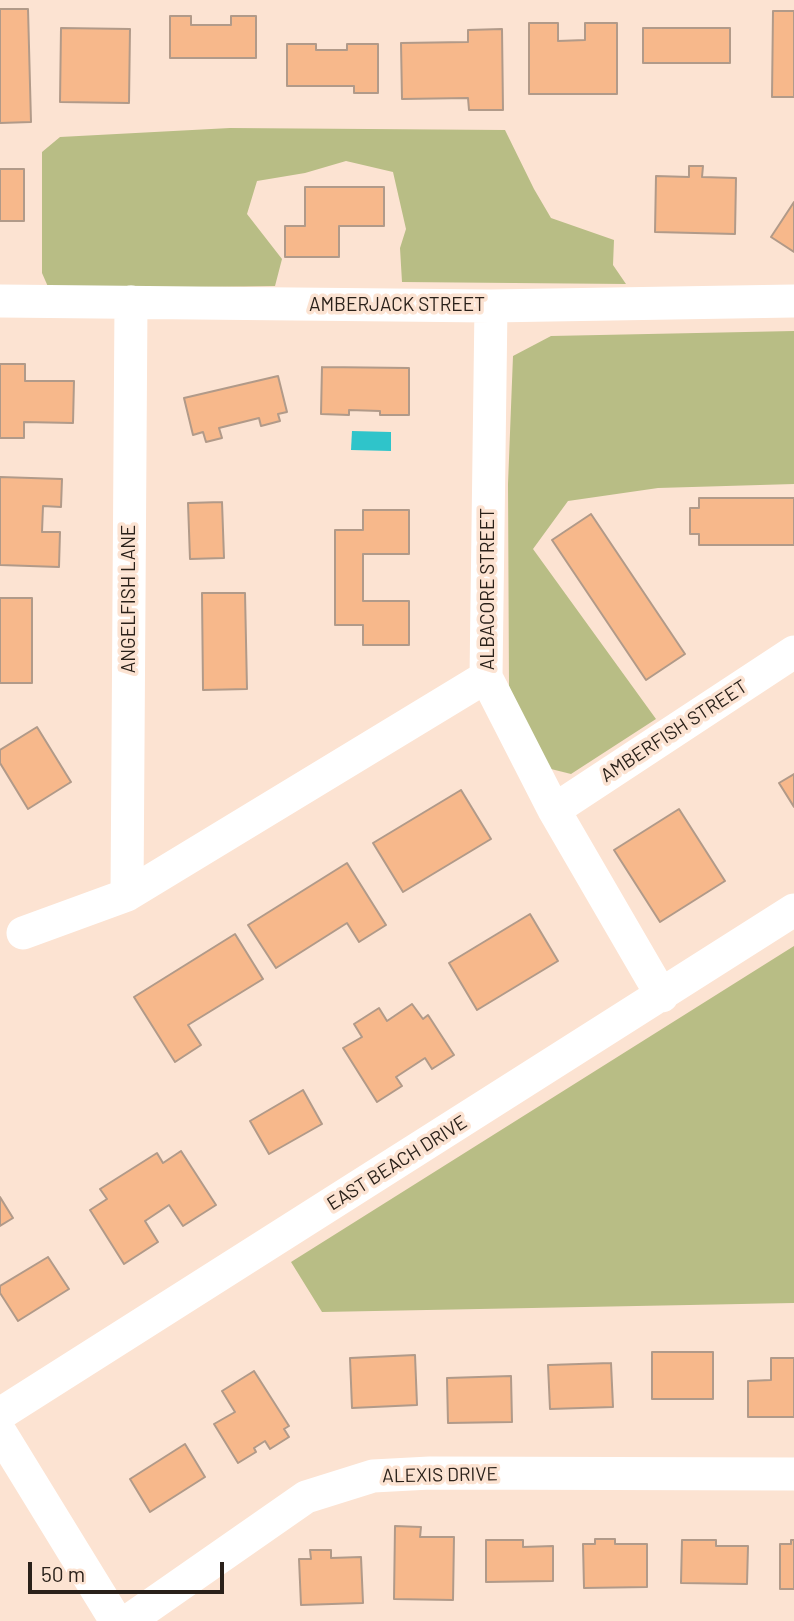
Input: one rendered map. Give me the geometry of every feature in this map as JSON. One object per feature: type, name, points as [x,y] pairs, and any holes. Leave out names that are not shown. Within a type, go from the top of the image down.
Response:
[{"type":"street","name":"AMBERJACK STREET","points":[[0,301],[491,306],[794,301]]},
{"type":"street","name":"ANGELFISH LANE","points":[[127,895],[131,302]]},
{"type":"street","name":"ALBACORE STREET","points":[[491,306],[486,677],[554,810],[662,996]]},
{"type":"street","name":"AMBERFISH STREET","points":[[554,810],[794,652]]},
{"type":"street","points":[[23,933],[127,895],[486,677]]},
{"type":"street","name":"EAST BEACH DRIVE","points":[[0,1414],[794,911]]},
{"type":"street","points":[[0,1432],[116,1621]]},
{"type":"street","name":"ALEXIS DRIVE","points":[[128,1621],[306,1497],[373,1476],[430,1473],[794,1474]]},
{"type":"green space","points":[[230,128],[505,130],[551,218],[614,240],[613,265],[626,284],[402,282],[400,248],[406,229],[393,172],[346,161],[305,173],[257,181],[247,214],[282,259],[275,286],[49,289],[42,273],[42,152],[60,137]]},
{"type":"green space","points":[[794,331],[794,484],[658,488],[568,501],[533,549],[656,719],[571,774],[539,766],[509,686],[508,484],[513,356],[551,336]]},
{"type":"green space","points":[[794,946],[794,1303],[322,1312],[291,1262]]},
{"type":"water","points":[[352,431],[391,432],[391,451],[351,450]]},
{"type":"building","points":[[0,9],[28,9],[31,122],[0,123]]},
{"type":"building","points":[[773,11],[794,11],[794,97],[772,97]]},
{"type":"building","points":[[170,16],[191,16],[191,25],[231,25],[231,16],[256,16],[256,58],[170,58]]},
{"type":"building","points":[[529,23],[558,23],[558,41],[585,40],[585,23],[617,23],[617,94],[529,94]]},
{"type":"building","points":[[61,28],[130,29],[129,103],[60,102]]},
{"type":"building","points":[[643,28],[730,28],[730,63],[643,63]]},
{"type":"building","points":[[502,29],[503,110],[469,110],[468,98],[402,99],[401,43],[468,42],[468,30]]},
{"type":"building","points":[[287,44],[316,44],[316,50],[347,50],[347,44],[378,44],[378,93],[354,93],[354,86],[287,86]]},
{"type":"building","points":[[689,166],[703,166],[702,177],[736,178],[735,234],[655,232],[656,176],[689,177]]},
{"type":"building","points":[[0,169],[24,169],[24,221],[0,221]]},
{"type":"building","points":[[305,187],[384,187],[384,226],[339,226],[339,257],[285,257],[285,226],[305,226]]},
{"type":"building","points":[[794,202],[794,252],[771,237]]},
{"type":"building","points":[[0,364],[25,364],[25,381],[74,381],[73,423],[24,422],[24,438],[0,438]]},
{"type":"building","points":[[322,367],[409,368],[409,415],[380,415],[380,411],[349,410],[349,415],[321,414]]},
{"type":"building","points":[[278,376],[287,412],[278,414],[280,421],[261,426],[259,418],[219,428],[222,438],[206,442],[203,432],[193,435],[184,398]]},
{"type":"building","points":[[0,477],[62,479],[61,507],[43,506],[42,532],[60,532],[59,567],[0,565]]},
{"type":"building","points":[[699,498],[794,498],[794,545],[699,545],[699,534],[690,534],[690,508],[699,508]]},
{"type":"building","points":[[222,502],[224,558],[190,559],[188,503]]},
{"type":"building","points":[[363,510],[409,510],[409,554],[363,554],[363,601],[409,601],[409,645],[363,645],[363,625],[335,625],[335,530],[363,530]]},
{"type":"building","points":[[591,514],[685,654],[646,680],[552,540]]},
{"type":"building","points":[[202,593],[245,593],[247,689],[203,690]]},
{"type":"building","points":[[0,598],[32,598],[32,683],[0,683]]},
{"type":"building","points":[[37,727],[71,782],[28,809],[0,763],[0,750]]},
{"type":"building","points":[[794,774],[794,807],[779,783]]},
{"type":"building","points":[[461,790],[491,839],[403,892],[373,843]]},
{"type":"building","points":[[679,809],[725,881],[660,922],[614,850]]},
{"type":"building","points":[[347,863],[386,925],[359,942],[347,923],[276,968],[248,925]]},
{"type":"building","points":[[530,914],[558,961],[477,1010],[449,963]]},
{"type":"building","points":[[235,934],[263,979],[188,1025],[201,1045],[175,1062],[134,997]]},
{"type":"building","points":[[412,1004],[423,1019],[428,1015],[454,1055],[432,1069],[425,1058],[396,1077],[402,1086],[377,1102],[343,1048],[362,1037],[354,1024],[379,1008],[387,1021]]},
{"type":"building","points":[[303,1090],[322,1124],[269,1154],[250,1121]]},
{"type":"building","points":[[181,1151],[216,1205],[183,1226],[169,1205],[145,1221],[158,1242],[124,1264],[90,1210],[107,1199],[100,1189],[157,1153],[163,1163]]},
{"type":"building","points":[[0,1197],[13,1218],[0,1226]]},
{"type":"building","points":[[48,1257],[69,1289],[18,1321],[0,1293],[0,1286]]},
{"type":"building","points":[[652,1352],[713,1352],[713,1399],[652,1399]]},
{"type":"building","points":[[415,1355],[417,1405],[352,1408],[350,1358]]},
{"type":"building","points":[[771,1358],[794,1358],[794,1417],[748,1417],[748,1381],[771,1380]]},
{"type":"building","points":[[611,1363],[613,1407],[550,1409],[548,1365]]},
{"type":"building","points":[[254,1371],[289,1426],[284,1429],[289,1437],[270,1449],[265,1441],[254,1448],[256,1452],[238,1463],[214,1424],[235,1412],[222,1391]]},
{"type":"building","points":[[511,1376],[512,1422],[448,1423],[447,1378]]},
{"type":"building","points":[[185,1444],[205,1477],[150,1512],[130,1479]]},
{"type":"building","points":[[395,1526],[421,1527],[420,1537],[454,1537],[453,1600],[394,1599]]},
{"type":"building","points":[[595,1539],[615,1539],[615,1544],[647,1544],[647,1587],[584,1588],[583,1544],[595,1544]]},
{"type":"building","points":[[486,1540],[523,1540],[523,1547],[553,1546],[553,1581],[486,1582]]},
{"type":"building","points":[[682,1540],[716,1540],[716,1546],[748,1546],[747,1584],[681,1583]]},
{"type":"building","points":[[791,1540],[794,1540],[794,1589],[780,1589],[780,1544],[791,1544]]},
{"type":"building","points":[[310,1550],[331,1550],[331,1558],[361,1557],[363,1603],[301,1605],[299,1559],[311,1559]]}]
